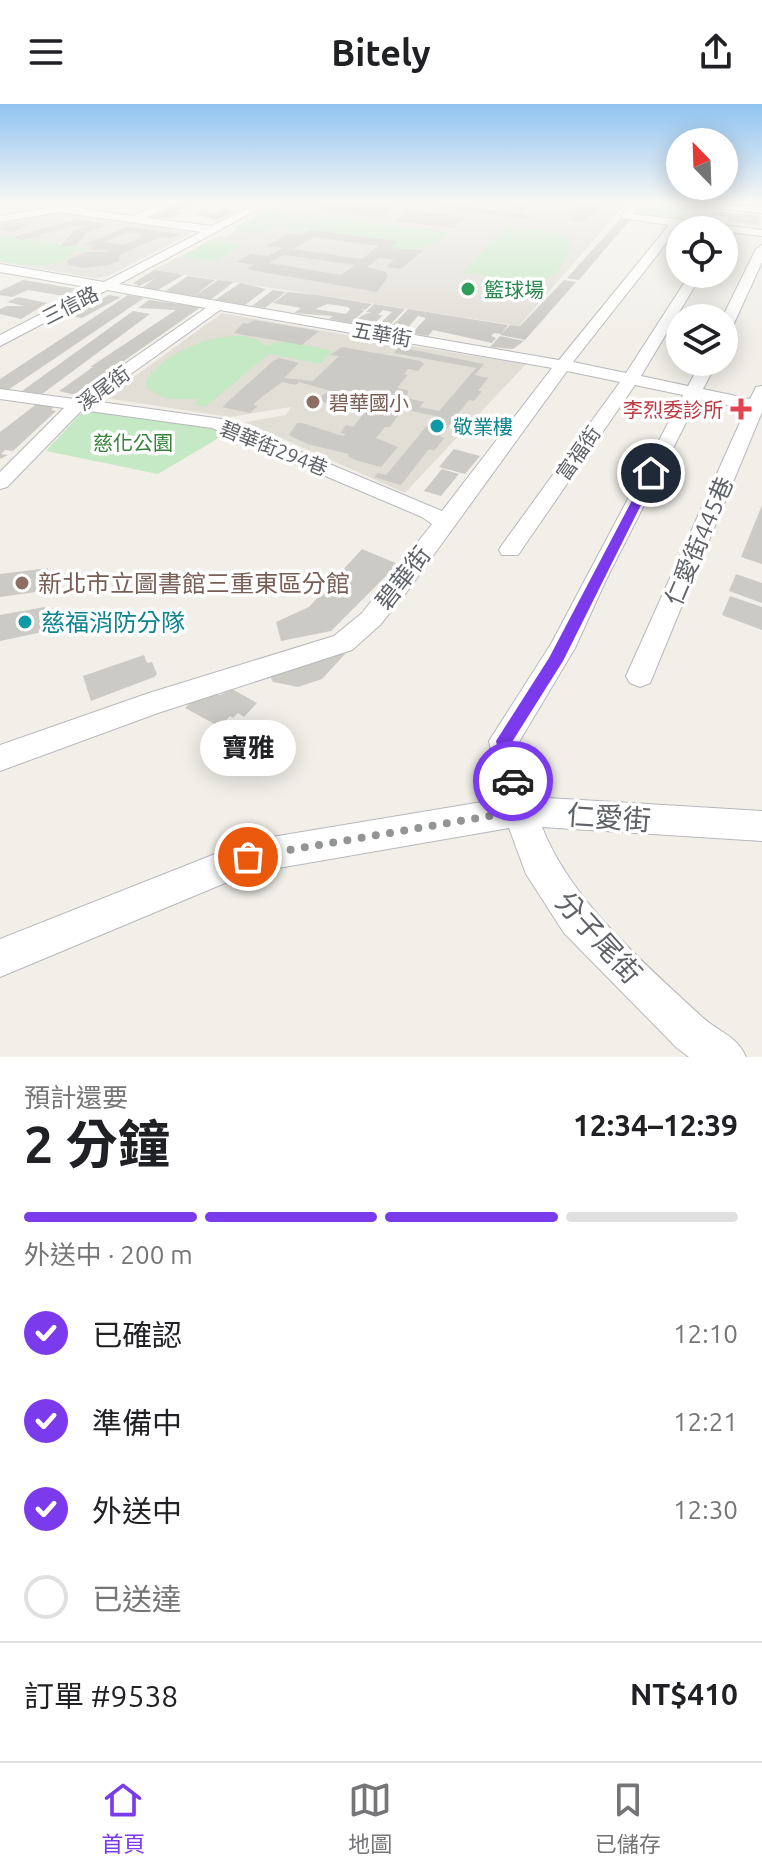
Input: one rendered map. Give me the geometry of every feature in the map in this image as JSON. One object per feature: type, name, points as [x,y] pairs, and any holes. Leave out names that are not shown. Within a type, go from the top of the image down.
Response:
[{"type":"street","name":"三信路","points":[[0,341],[182,246]]},
{"type":"street","name":"碧華街","points":[[0,758],[149,704],[343,643],[371,619],[441,530],[443,522],[654,246]]},
{"type":"street","points":[[736,304],[762,249]]},
{"type":"street","name":"五華街","points":[[0,268],[563,365],[694,392],[760,401]]},
{"type":"street","name":"富福街","points":[[510,550],[631,379],[687,288]]},
{"type":"street","name":"溪尾街","points":[[0,483],[78,404],[217,306]]},
{"type":"street","points":[[0,322],[28,327]]},
{"type":"street","points":[[694,392],[702,376]]},
{"type":"street","name":"分子尾街","points":[[694,392],[594,580],[555,661],[504,741],[519,811],[538,862],[577,920],[691,1034],[725,1057]]},
{"type":"street","name":"碧華街294巷","points":[[0,394],[216,423],[430,512],[443,522]]},
{"type":"street","name":"仁愛街445巷","points":[[640,676],[760,401]]},
{"type":"street","name":"仁愛街","points":[[0,958],[248,857],[519,811],[762,826]]},
{"type":"shaded area","points":[[0,246],[166,246],[108,276],[95,278],[0,262]]},
{"type":"shaded area","points":[[199,246],[588,246],[519,326],[154,270]]},
{"type":"shaded area","name":"碧華國小","points":[[222,313],[526,364],[405,493],[245,422],[286,415],[291,407],[230,417],[105,398]]},
{"type":"green space","points":[[0,246],[90,249],[75,251],[69,258],[51,264],[0,261]]},
{"type":"green space","points":[[200,246],[240,246],[214,261],[181,257]]},
{"type":"green space","points":[[392,246],[426,246],[408,250]]},
{"type":"green space","points":[[487,246],[572,246],[558,271],[543,281],[512,284],[474,272],[461,273]]},
{"type":"green space","points":[[242,336],[256,339],[266,346],[289,342],[333,351],[320,364],[269,354],[205,407],[194,404],[199,399],[167,399],[147,389],[146,381],[153,371],[175,354],[216,338]]},
{"type":"green space","name":"慈化公園","points":[[84,410],[205,427],[227,433],[158,474],[46,451]]},
{"type":"building","points":[[94,246],[139,246],[120,255],[119,261],[110,265],[84,268],[68,265],[67,260],[85,252],[109,250],[88,250]]},
{"type":"building","points":[[270,246],[297,246],[293,249],[362,259],[378,246],[423,250],[401,269],[386,267],[394,260],[379,258],[367,267],[386,272],[388,277],[377,292],[246,269],[254,265],[236,262],[251,254],[268,256],[283,248]],"holes":[[[284,255],[355,265],[341,275],[269,263]]]},
{"type":"building","points":[[595,246],[608,246],[579,280],[567,278]]},
{"type":"building","points":[[154,270],[183,275],[158,290],[141,288],[156,278],[139,286],[133,283]]},
{"type":"building","points":[[188,276],[215,280],[194,296],[164,292]]},
{"type":"building","points":[[23,280],[77,289],[64,296],[28,290],[12,297],[0,295],[0,291]]},
{"type":"building","points":[[218,280],[234,282],[210,300],[193,297]]},
{"type":"building","points":[[564,280],[576,282],[525,340],[500,335],[510,325],[520,326]]},
{"type":"building","points":[[240,283],[266,289],[245,305],[215,300]]},
{"type":"building","points":[[273,290],[286,292],[265,308],[252,306]]},
{"type":"building","points":[[288,292],[372,304],[365,310],[361,309],[364,311],[351,323],[329,319],[333,316],[294,313],[301,308],[273,303]],"holes":[[[328,304],[350,309],[346,314],[315,309]]]},
{"type":"building","points":[[109,295],[121,297],[82,318],[70,316]]},
{"type":"building","points":[[128,295],[144,298],[8,390],[0,389],[0,379]]},
{"type":"building","points":[[18,297],[47,303],[21,319],[0,314],[0,309],[7,306],[24,306],[7,302]]},
{"type":"building","points":[[149,300],[201,307],[75,395],[59,391],[176,310],[138,308]]},
{"type":"building","points":[[374,304],[405,309],[391,324],[408,309],[508,325],[501,334],[491,336],[496,338],[492,343],[433,330],[428,336],[412,333],[426,318],[418,316],[404,332],[376,327],[392,312],[383,310],[378,315],[383,315],[372,326],[353,323],[371,312],[366,312]]},
{"type":"building","points":[[133,311],[150,314],[42,394],[22,391]]},
{"type":"building","points":[[254,320],[319,331],[302,345],[234,333],[243,323]]},
{"type":"building","points":[[500,336],[524,341],[513,349],[490,347]]},
{"type":"building","points":[[342,347],[421,361],[424,364],[418,371],[408,369],[404,374],[408,375],[397,388],[408,390],[407,398],[424,402],[420,407],[439,411],[476,368],[394,353],[399,347],[484,364],[475,375],[488,378],[478,391],[482,391],[474,401],[469,400],[440,437],[444,438],[434,451],[429,449],[401,485],[374,477],[378,473],[386,475],[435,416],[407,410],[411,405],[404,403],[390,427],[385,427],[376,438],[398,447],[381,467],[355,460],[349,454],[307,444],[289,435],[297,423],[302,423],[343,436],[346,434],[340,433],[346,425],[353,427],[376,398],[354,395],[349,404],[332,406],[320,400],[322,395],[331,391],[299,382],[296,385],[282,382],[258,400],[253,405],[258,406],[250,413],[222,407],[279,358],[299,363],[284,378],[313,381],[339,356],[330,355]]},
{"type":"building","points":[[38,403],[56,405],[51,410],[56,411],[13,451],[5,450],[1,454],[8,455],[0,459],[0,432]]},
{"type":"building","points":[[454,449],[480,456],[465,474],[439,467]]},
{"type":"building","points":[[442,469],[459,474],[441,496],[424,491]]},
{"type":"building","points":[[762,505],[762,564],[741,557]]},
{"type":"building","points":[[362,549],[398,564],[331,631],[281,641],[276,622],[309,607]]},
{"type":"building","name":"新北市立圖書館三重東區分館","points":[[48,568],[43,591],[0,597],[0,574]]},
{"type":"building","points":[[736,574],[762,583],[762,603],[729,591]]},
{"type":"building","points":[[730,596],[762,607],[762,630],[722,615]]},
{"type":"building","name":"慈福消防分隊","points":[[45,607],[52,630],[0,641],[0,615]]},
{"type":"building","points":[[340,650],[345,654],[322,679],[298,687],[273,682],[270,676]]},
{"type":"building","points":[[144,655],[147,663],[152,662],[157,674],[154,677],[91,701],[83,676]]},
{"type":"building","points":[[232,689],[257,703],[244,717],[238,713],[233,718],[230,716],[220,727],[185,708],[201,692],[209,690],[220,695]]},
{"type":"way so far","points":[[248,857],[519,811],[513,781]]},
{"type":"place","name":"籃球場","points":[[468,289]]},
{"type":"place","name":"碧華國小","points":[[313,402]]},
{"type":"place","name":"李烈委診所","points":[[741,409]]},
{"type":"place","name":"敬業樓","points":[[437,426]]},
{"type":"place","name":"新北市立圖書館三重東區分館","points":[[22,583]]},
{"type":"place","name":"慈福消防分隊","points":[[25,622]]},
{"type":"place","name":"寶雅","points":[[248,857]]},
{"type":"route","points":[[513,781],[504,741],[555,661],[651,473]]}]
